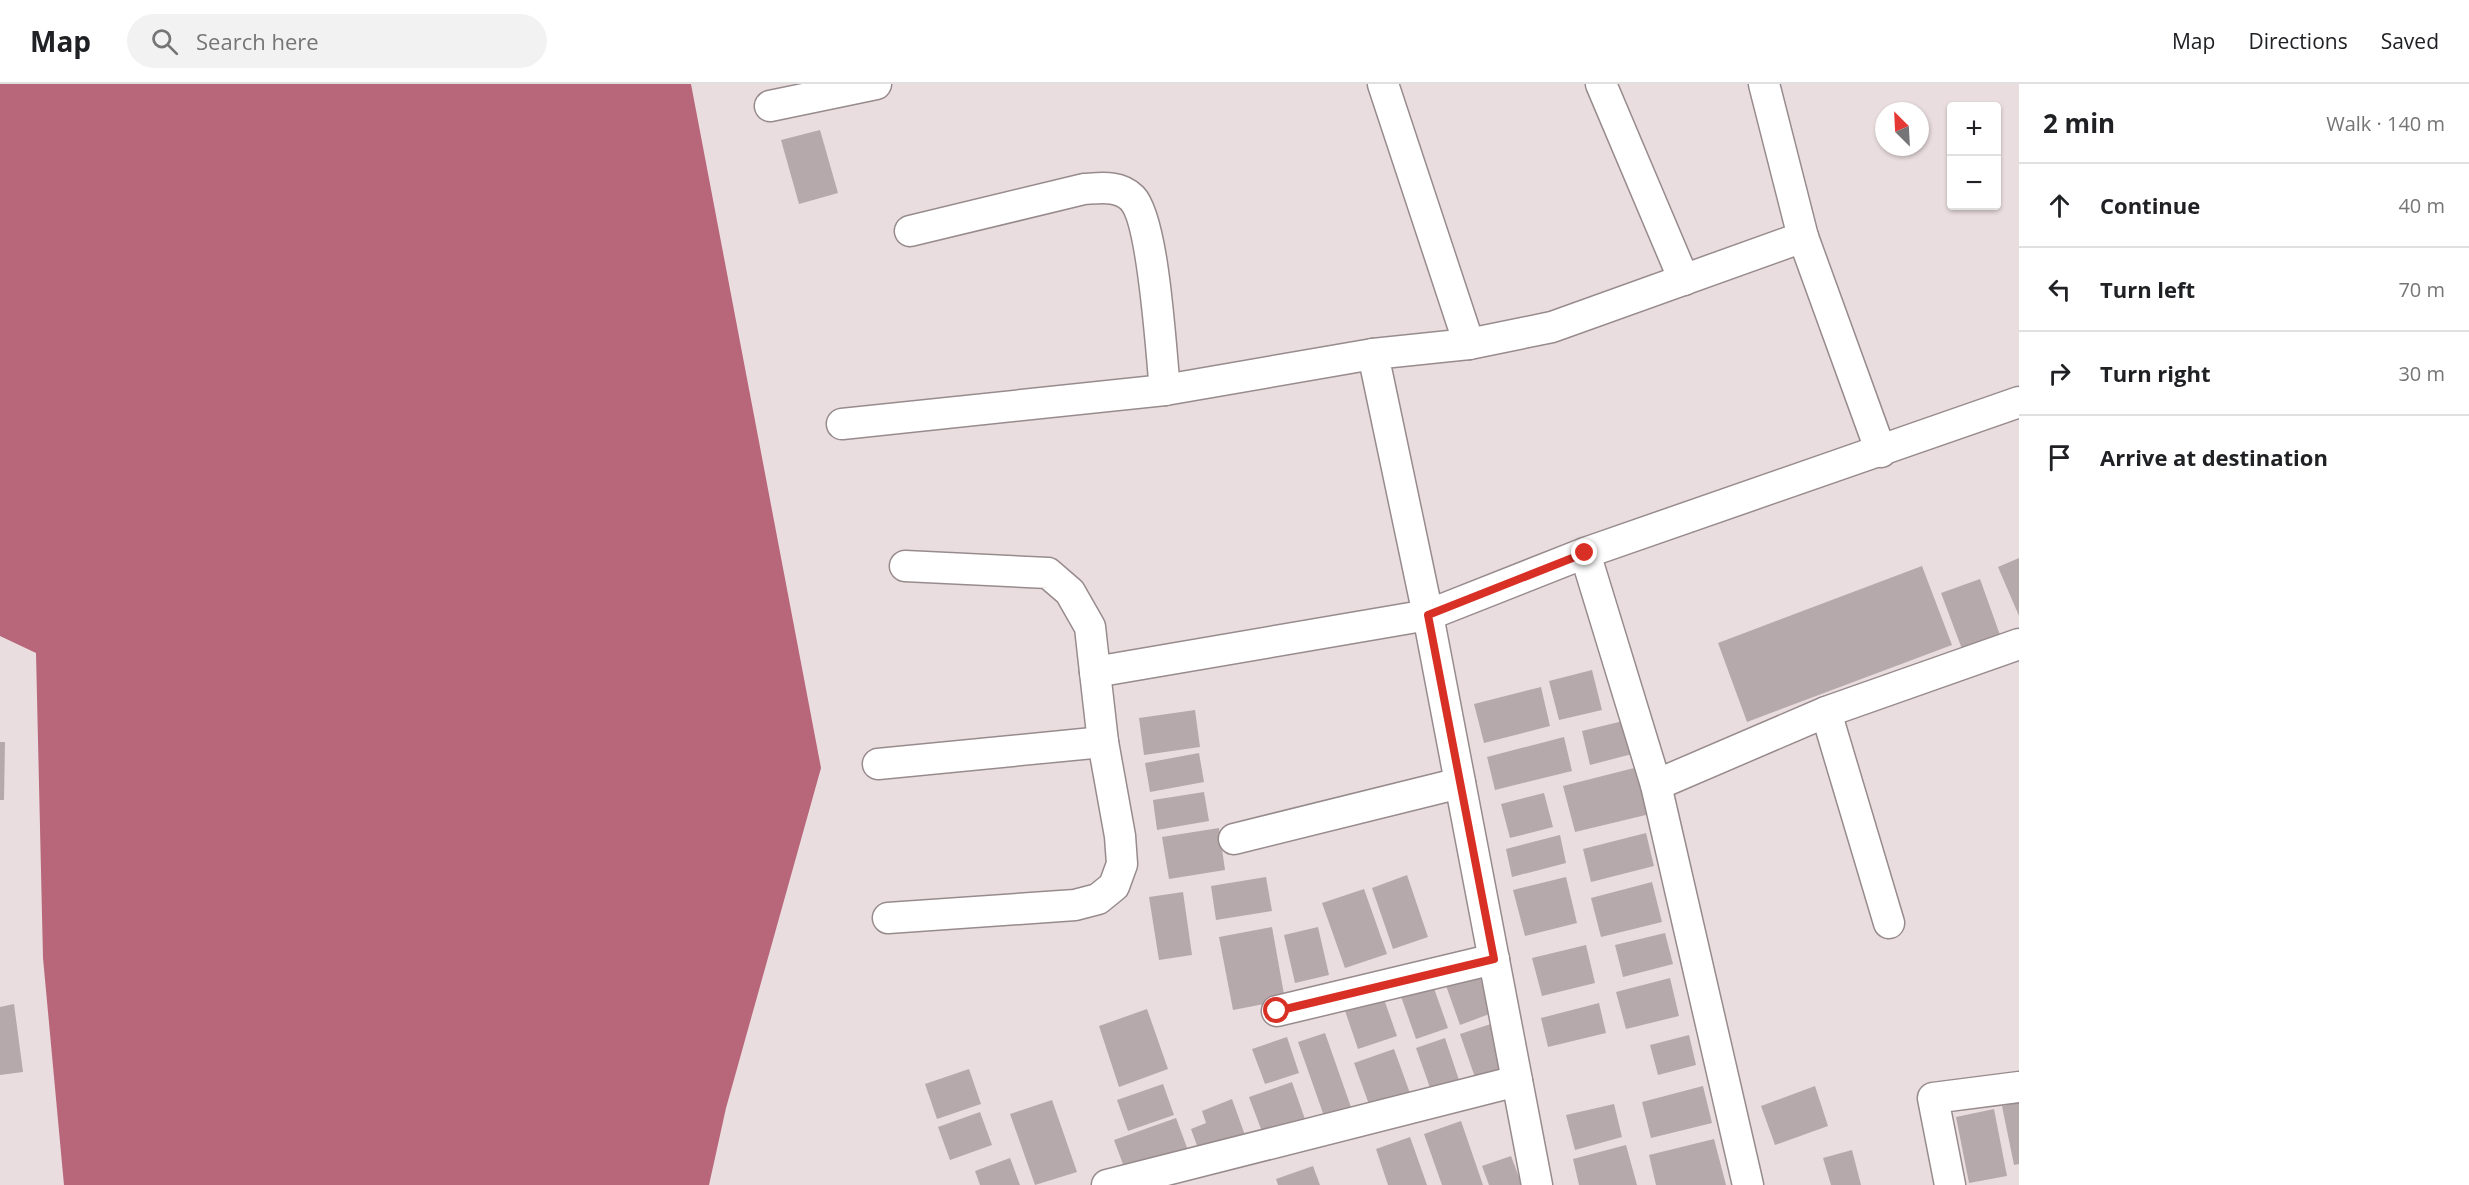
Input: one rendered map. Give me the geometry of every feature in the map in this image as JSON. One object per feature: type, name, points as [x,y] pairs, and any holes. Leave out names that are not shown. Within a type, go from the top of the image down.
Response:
[{"type":"street","points":[[770,106],[876,84]]},
{"type":"street","points":[[1383,84],[1469,344]]},
{"type":"street","points":[[1601,84],[1684,280]]},
{"type":"street","points":[[1764,84],[1803,237],[1881,452]]},
{"type":"street","points":[[910,231],[1084,189],[1112,187],[1132,198],[1144,219],[1149,245],[1165,390]]},
{"type":"street","points":[[842,424],[1165,390],[1373,354],[1469,344],[1552,327],[1803,237]]},
{"type":"street","points":[[1373,354],[1428,615],[1537,1185]]},
{"type":"street","points":[[1095,672],[1428,615],[1585,553],[1881,452],[2019,402]]},
{"type":"street","points":[[1585,553],[1656,785],[1748,1185]]},
{"type":"street","points":[[888,918],[1075,905],[1098,899],[1114,886],[1122,864],[1120,837],[1103,742],[1090,627],[1070,592],[1048,573],[905,566]]},
{"type":"street","points":[[1656,785],[1826,712],[2019,645]]},
{"type":"street","points":[[1826,712],[1889,923]]},
{"type":"street","points":[[878,764],[1103,742]]},
{"type":"street","points":[[1234,839],[1460,783]]},
{"type":"street","points":[[1277,1011],[1494,959]]},
{"type":"street","points":[[1107,1185],[1517,1081]]},
{"type":"street","points":[[1950,1185],[1933,1098],[2019,1087]]},
{"type":"shaded area","points":[[0,84],[691,84],[821,768],[726,1108],[709,1185],[64,1185],[43,958],[36,653],[0,636]]},
{"type":"building","points":[[820,130],[838,193],[799,204],[781,140]]},
{"type":"building","points":[[2019,558],[2019,616],[1998,567]]},
{"type":"building","points":[[1922,566],[1952,645],[1747,722],[1718,643]]},
{"type":"building","points":[[1980,579],[2000,635],[1962,649],[1941,593]]},
{"type":"building","points":[[1592,670],[1602,710],[1559,720],[1549,681]]},
{"type":"building","points":[[1541,687],[1550,726],[1484,743],[1474,704]]},
{"type":"building","points":[[1195,710],[1200,747],[1144,755],[1139,718]]},
{"type":"building","points":[[1627,720],[1636,753],[1590,765],[1582,731]]},
{"type":"building","points":[[1564,737],[1572,771],[1495,790],[1487,757]]},
{"type":"building","points":[[0,742],[5,742],[4,800],[0,800]]},
{"type":"building","points":[[1199,753],[1204,782],[1150,792],[1145,763]]},
{"type":"building","points":[[1638,767],[1650,814],[1575,832],[1563,786]]},
{"type":"building","points":[[1204,792],[1209,821],[1157,830],[1153,800]]},
{"type":"building","points":[[1544,793],[1553,827],[1510,838],[1501,804]]},
{"type":"building","points":[[1219,828],[1225,870],[1169,879],[1162,837]]},
{"type":"building","points":[[1646,833],[1654,866],[1591,882],[1583,849]]},
{"type":"building","points":[[1560,835],[1566,863],[1512,877],[1506,849]]},
{"type":"building","points":[[1407,875],[1428,937],[1393,949],[1372,888]]},
{"type":"building","points":[[1266,877],[1272,911],[1216,920],[1211,886]]},
{"type":"building","points":[[1566,877],[1577,923],[1525,936],[1513,890]]},
{"type":"building","points":[[1652,882],[1662,922],[1601,937],[1591,898]]},
{"type":"building","points":[[1364,889],[1387,954],[1345,968],[1322,903]]},
{"type":"building","points":[[1183,892],[1192,955],[1159,960],[1149,897]]},
{"type":"building","points":[[1272,927],[1285,1000],[1233,1010],[1219,937]]},
{"type":"building","points":[[1318,927],[1329,975],[1295,983],[1284,935]]},
{"type":"building","points":[[1665,933],[1673,964],[1623,977],[1615,945]]},
{"type":"building","points":[[1586,945],[1595,983],[1542,996],[1532,958]]},
{"type":"building","points":[[1477,968],[1492,1013],[1460,1025],[1444,980]]},
{"type":"building","points":[[1430,977],[1448,1028],[1416,1039],[1398,988]]},
{"type":"building","points":[[1670,978],[1679,1016],[1626,1029],[1616,992]]},
{"type":"building","points":[[1379,985],[1397,1036],[1358,1049],[1341,999]]},
{"type":"building","points":[[1599,1003],[1606,1033],[1548,1047],[1541,1018]]},
{"type":"building","points":[[14,1004],[23,1072],[0,1075],[0,1007]]},
{"type":"building","points":[[1147,1009],[1168,1069],[1119,1087],[1099,1026]]},
{"type":"building","points":[[1494,1023],[1513,1077],[1479,1089],[1460,1034]]},
{"type":"building","points":[[1325,1033],[1352,1110],[1325,1119],[1298,1042]]},
{"type":"building","points":[[1689,1035],[1696,1065],[1658,1075],[1650,1045]]},
{"type":"building","points":[[1287,1037],[1299,1073],[1265,1084],[1252,1049]]},
{"type":"building","points":[[1445,1038],[1462,1089],[1434,1099],[1416,1048]]},
{"type":"building","points":[[1394,1049],[1411,1096],[1371,1110],[1354,1063]]},
{"type":"building","points":[[969,1069],[981,1104],[937,1119],[925,1084]]},
{"type":"building","points":[[1292,1082],[1306,1122],[1264,1137],[1249,1097]]},
{"type":"building","points":[[1163,1084],[1174,1115],[1128,1131],[1117,1100]]},
{"type":"building","points":[[1703,1086],[1712,1123],[1651,1138],[1642,1102]]},
{"type":"building","points":[[1815,1086],[1828,1126],[1775,1145],[1761,1106]]},
{"type":"building","points":[[1232,1099],[1246,1138],[1200,1154],[1191,1129],[1206,1123],[1202,1111]]},
{"type":"building","points":[[1052,1100],[1077,1172],[1035,1185],[1010,1114]]},
{"type":"building","points":[[2019,1103],[2019,1164],[2014,1165],[2002,1106]]},
{"type":"building","points":[[1614,1104],[1622,1137],[1575,1150],[1566,1115]]},
{"type":"building","points":[[1994,1109],[2007,1176],[1969,1183],[1956,1117]]},
{"type":"building","points":[[980,1112],[992,1145],[950,1160],[938,1127]]},
{"type":"building","points":[[1176,1118],[1189,1153],[1127,1175],[1114,1140]]},
{"type":"building","points":[[1461,1121],[1483,1185],[1442,1185],[1424,1134]]},
{"type":"building","points":[[1410,1137],[1427,1185],[1388,1185],[1376,1149]]},
{"type":"building","points":[[1714,1139],[1726,1185],[1656,1185],[1649,1155]]},
{"type":"building","points":[[1626,1145],[1637,1185],[1579,1185],[1573,1159]]},
{"type":"building","points":[[1852,1150],[1861,1185],[1831,1185],[1823,1158]]},
{"type":"building","points":[[1511,1156],[1522,1185],[1489,1185],[1482,1166]]},
{"type":"building","points":[[1010,1158],[1020,1185],[980,1185],[975,1171]]},
{"type":"building","points":[[1313,1166],[1320,1185],[1278,1185],[1276,1179]]},
{"type":"route","points":[[1277,1011],[1494,959],[1428,615],[1585,553]]}]
